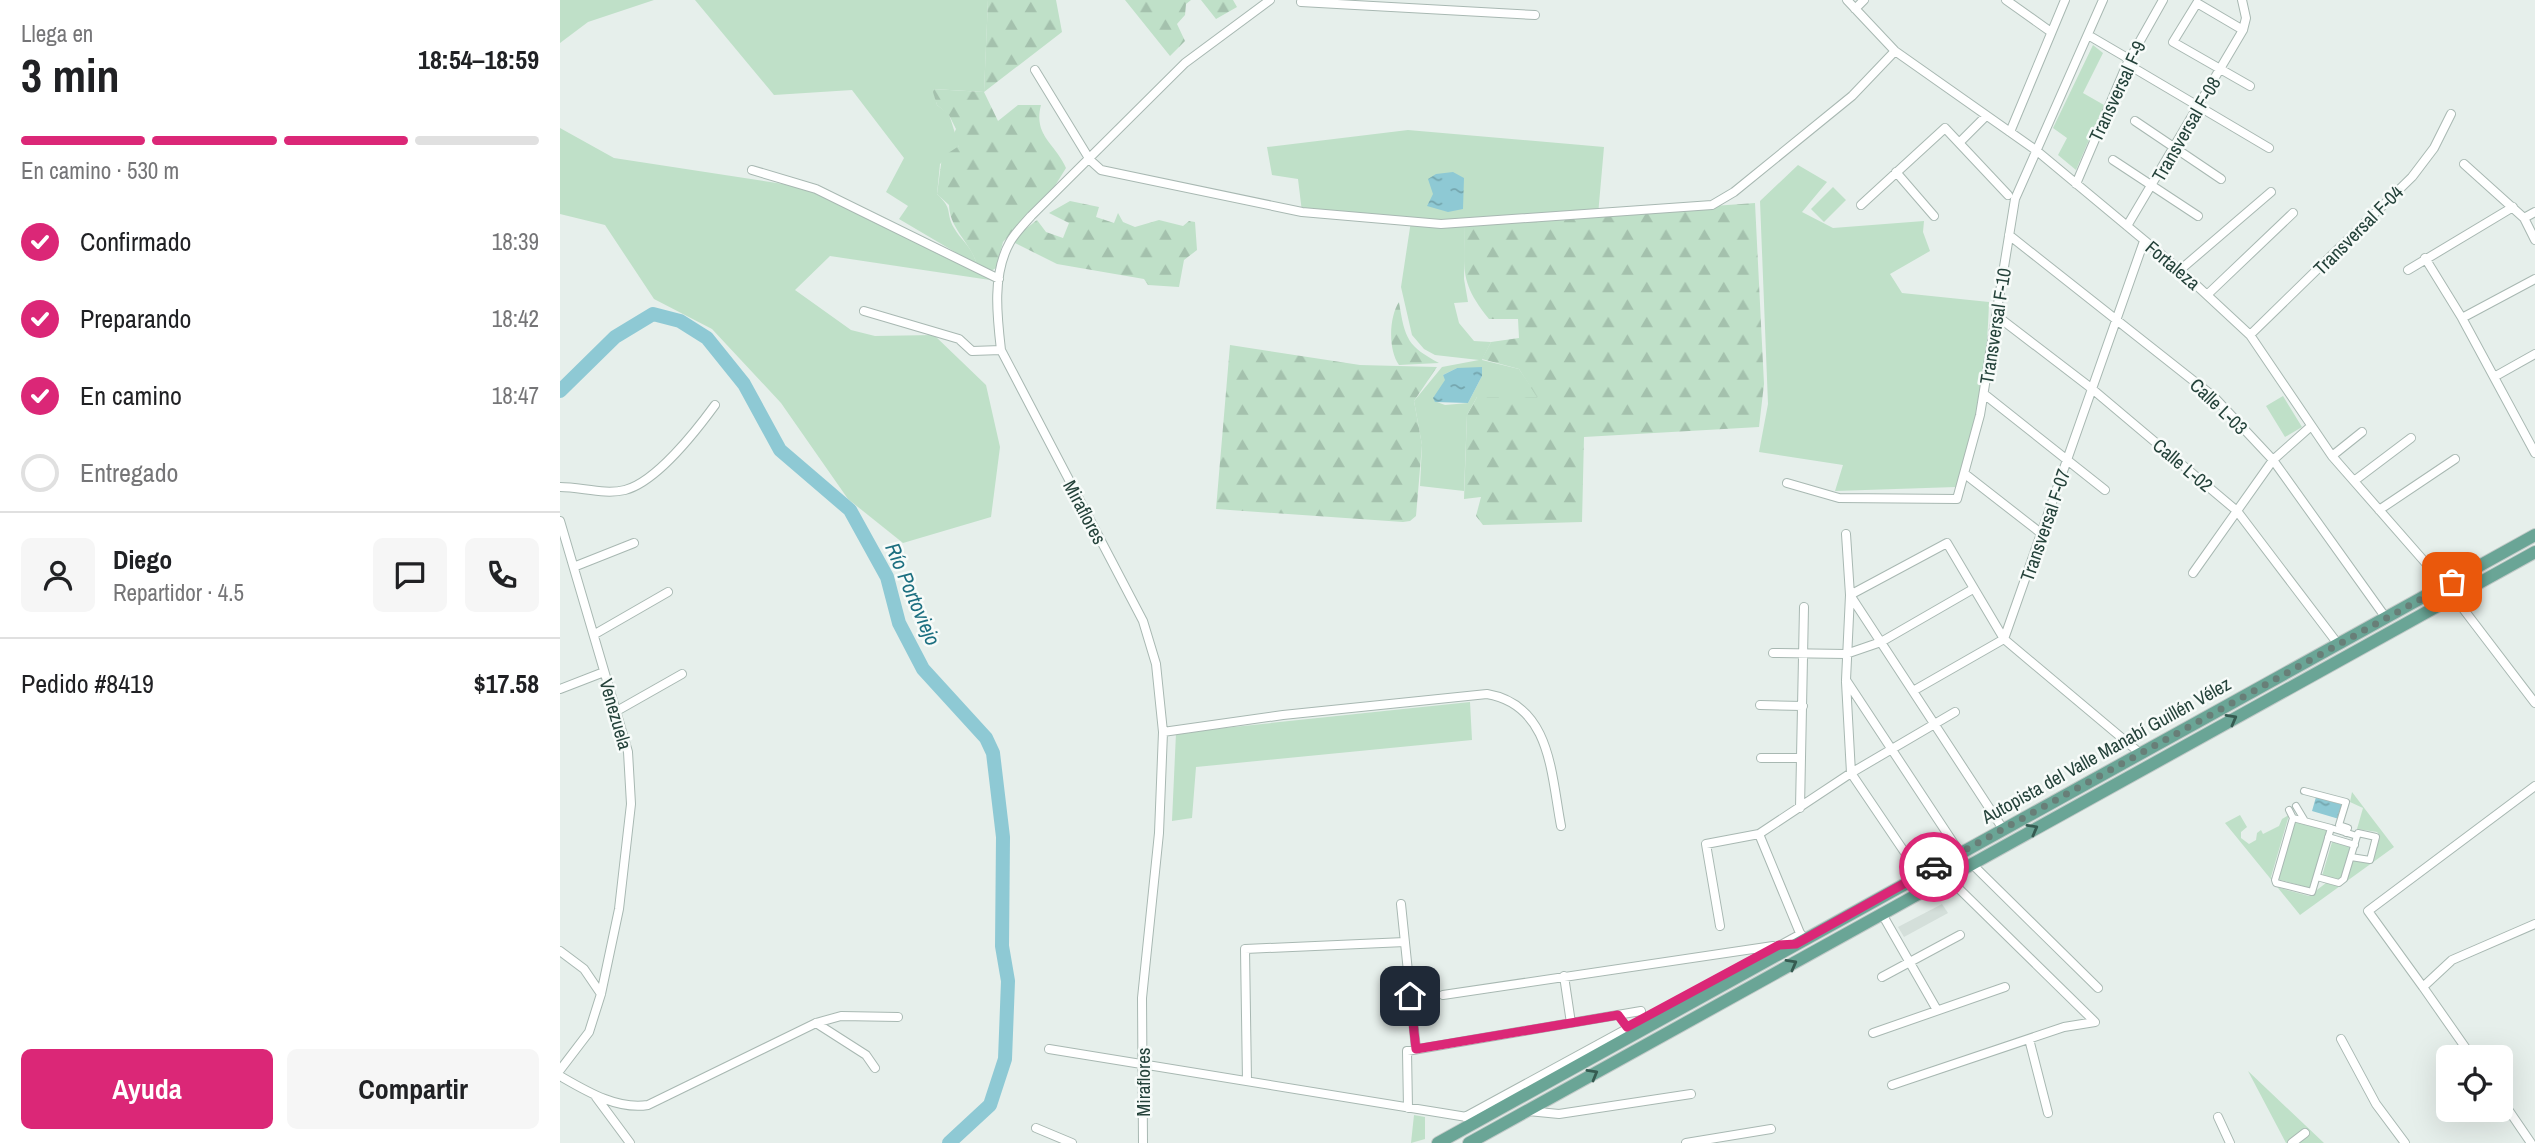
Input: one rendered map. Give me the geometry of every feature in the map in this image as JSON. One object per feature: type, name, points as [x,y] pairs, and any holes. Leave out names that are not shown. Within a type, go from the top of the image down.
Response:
[{"type":"main road","name":"Autopista del Valle Manabí Guillén Vélez","points":[[1438,1143],[1629,1031],[2003,830],[2535,535]]},
{"type":"main road","name":"Autopista del Valle Manabí Guillén Vélez","points":[[1469,1143],[2535,552]]},
{"type":"main road","points":[[1988,838],[1995,850]]},
{"type":"street","name":"Miraflores","points":[[1143,1143],[1142,998],[1159,834],[1163,732],[1156,664],[1143,621],[1001,350],[996,319],[999,279],[1010,242],[1031,216],[1185,63],[1270,0]]},
{"type":"street","name":"Fortaleza","points":[[1847,0],[1895,51],[2036,150],[2208,294],[2250,335],[2332,456],[2445,585],[2535,703]]},
{"type":"street","points":[[1855,9],[1864,0]]},
{"type":"street","points":[[2006,0],[2051,32]]},
{"type":"street","points":[[2010,132],[2065,0]]},
{"type":"street","name":"Transversal F-10","points":[[1787,482],[1839,498],[1957,499],[1984,394],[2015,199],[2103,0]]},
{"type":"street","name":"Transversal F-9","points":[[2076,184],[2128,62],[2163,0]]},
{"type":"street","points":[[2242,0],[2246,18],[2243,30],[2197,3],[2174,38],[2174,44],[2250,86]]},
{"type":"street","points":[[1301,2],[1324,1],[1535,15]]},
{"type":"street","name":"Transversal F-08","points":[[2127,226],[2243,30]]},
{"type":"street","points":[[2088,35],[2199,107],[2269,148]]},
{"type":"street","points":[[1035,70],[1090,160],[1101,170],[1302,212],[1465,224],[1712,205],[1734,192],[1852,96],[1895,51]]},
{"type":"street","name":"Transversal F-04","points":[[2250,335],[2412,177],[2434,148],[2451,114]]},
{"type":"street","points":[[1960,142],[1986,116]]},
{"type":"street","points":[[2135,121],[2221,178]]},
{"type":"street","points":[[1861,205],[1945,128],[2008,195]]},
{"type":"street","points":[[2113,160],[2198,216]]},
{"type":"street","points":[[2463,164],[2514,207],[2524,218],[2535,240]]},
{"type":"street","points":[[752,170],[816,189],[999,279]]},
{"type":"street","points":[[1896,172],[1934,216]]},
{"type":"street","points":[[2180,270],[2270,192]]},
{"type":"street","points":[[2408,270],[2514,207]]},
{"type":"street","points":[[2524,218],[2535,212]]},
{"type":"street","points":[[2208,294],[2293,213]]},
{"type":"street","name":"Calle L-03","points":[[2009,235],[2214,397],[2273,460],[2386,618]]},
{"type":"street","name":"Transversal F-07","points":[[2004,639],[2144,241]]},
{"type":"street","points":[[2425,258],[2462,318],[2535,453]]},
{"type":"street","points":[[2462,318],[2535,279]]},
{"type":"street","points":[[864,311],[959,339],[972,351],[1001,350]]},
{"type":"street","name":"Calle L-02","points":[[1997,316],[2091,388],[2236,511],[2338,644]]},
{"type":"street","points":[[2494,377],[2535,354]]},
{"type":"street","points":[[1984,394],[2105,490]]},
{"type":"street","points":[[560,487],[602,492],[625,490],[642,482],[689,439],[715,405]]},
{"type":"street","points":[[2193,573],[2273,460],[2310,427]]},
{"type":"street","points":[[2332,456],[2362,432]]},
{"type":"street","points":[[2354,481],[2411,438]]},
{"type":"street","points":[[2379,510],[2455,459]]},
{"type":"street","points":[[1965,474],[2042,534]]},
{"type":"street","name":"Venezuela","points":[[560,521],[576,566],[628,752],[631,822],[619,909],[601,994],[589,1032],[560,1070]]},
{"type":"street","points":[[1846,534],[1850,595],[1846,654],[1847,741],[1851,774],[1920,875]]},
{"type":"street","points":[[576,566],[634,543]]},
{"type":"street","points":[[1850,595],[1947,543],[2004,639],[2141,754]]},
{"type":"street","points":[[1773,653],[1846,654],[1881,642],[1973,589]]},
{"type":"street","points":[[595,635],[668,592]]},
{"type":"street","points":[[1850,595],[2003,830]]},
{"type":"street","points":[[1800,808],[1804,607]]},
{"type":"street","points":[[1913,691],[2004,639]]},
{"type":"street","points":[[560,689],[604,672]]},
{"type":"street","points":[[615,712],[682,674]]},
{"type":"street","points":[[1846,680],[1960,853]]},
{"type":"street","points":[[1163,732],[1283,715],[1487,694],[1501,696],[1524,709],[1542,734],[1561,826]]},
{"type":"street","points":[[1760,705],[1803,706]]},
{"type":"street","points":[[1720,926],[1706,844],[1759,834],[1851,774],[1955,712]]},
{"type":"street","points":[[1761,758],[1801,758]]},
{"type":"street","points":[[2464,1045],[2368,911],[2535,786]]},
{"type":"street","points":[[2304,791],[2346,802],[2339,825],[2348,828],[2346,833]]},
{"type":"street","points":[[2297,806],[2305,821]]},
{"type":"street","points":[[2289,810],[2293,818],[2274,880],[2309,893],[2317,877],[2331,828]]},
{"type":"street","points":[[2293,818],[2357,836]]},
{"type":"street","points":[[2317,877],[2339,883],[2344,879],[2358,833],[2376,837],[2370,860],[2351,857]]},
{"type":"street","points":[[1443,995],[1779,945],[1800,939],[1759,834]]},
{"type":"street","points":[[2329,837],[2355,845]]},
{"type":"street","points":[[1972,864],[2098,988]]},
{"type":"street","points":[[1892,1085],[2064,1027],[2095,1022],[1947,877]]},
{"type":"street","points":[[1401,904],[1416,1049]]},
{"type":"street","points":[[1882,914],[1937,1010]]},
{"type":"street","points":[[2423,987],[2452,960],[2535,923]]},
{"type":"street","points":[[1882,977],[1960,935]]},
{"type":"street","points":[[1247,1080],[1245,948],[1405,942]]},
{"type":"street","points":[[1465,1117],[1629,1031],[1779,945]]},
{"type":"street","points":[[560,951],[584,969],[601,994]]},
{"type":"street","points":[[1564,976],[1571,1023]]},
{"type":"street","points":[[1873,1033],[2005,987]]},
{"type":"street","points":[[1408,1108],[1407,1051],[1641,1010]]},
{"type":"street","points":[[1618,1015],[1629,1031]]},
{"type":"street","points":[[560,1076],[596,1097],[635,1107],[648,1105],[816,1023],[841,1016],[898,1017]]},
{"type":"street","points":[[816,1023],[866,1055],[875,1068]]},
{"type":"street","points":[[2341,1038],[2382,1114],[2405,1143]]},
{"type":"street","points":[[2029,1039],[2048,1113]]},
{"type":"street","points":[[1049,1049],[1479,1119]]},
{"type":"street","points":[[1527,1111],[1559,1114],[1691,1094]]},
{"type":"street","points":[[596,1097],[630,1143]]},
{"type":"street","points":[[1551,1097],[1552,1107],[1559,1114]]},
{"type":"street","points":[[2218,1117],[2230,1143]]},
{"type":"street","points":[[2513,1117],[2531,1143]]},
{"type":"street","points":[[1036,1128],[1072,1143]]},
{"type":"street","points":[[1686,1143],[1771,1129]]},
{"type":"street","points":[[2292,1143],[2305,1133]]},
{"type":"shaded area","points":[[1942,904],[1948,913],[1904,937],[1898,927]]},
{"type":"green space","points":[[560,0],[654,0],[588,22],[560,43]]},
{"type":"green space","points":[[695,0],[988,0],[984,92],[933,89],[937,105],[949,114],[959,146],[940,164],[937,194],[946,204],[951,223],[969,248],[977,265],[899,219],[908,206],[886,192],[904,158],[852,90],[774,95]]},
{"type":"green space","points":[[988,0],[1056,0],[1062,32],[984,92]]},
{"type":"green space","points":[[1125,0],[1191,0],[1186,4],[1185,15],[1177,24],[1185,41],[1170,56]]},
{"type":"green space","points":[[1201,0],[1233,0],[1237,7],[1216,19]]},
{"type":"green space","points":[[2093,45],[2103,53],[2083,93],[2104,105],[2076,170],[2058,155],[2067,138],[2053,128]]},
{"type":"green space","points":[[932,89],[984,92],[998,121],[1018,105],[1041,105],[1039,116],[1042,132],[1066,168],[1053,189],[1003,242],[996,268],[991,271],[977,265],[956,229],[949,205],[937,194],[942,157],[959,146],[952,138],[956,129],[949,115],[937,105]]},
{"type":"green space","points":[[560,128],[614,158],[816,189],[990,280],[830,256],[795,290],[851,330],[875,336],[934,335],[986,385],[1000,447],[991,517],[903,543],[848,499],[781,403],[712,329],[654,299],[605,225],[560,214]]},
{"type":"green space","points":[[1408,130],[1604,147],[1598,215],[1465,224],[1464,279],[1468,302],[1454,303],[1459,323],[1474,341],[1491,342],[1482,360],[1519,369],[1538,397],[1477,397],[1467,415],[1464,491],[1420,486],[1422,445],[1414,401],[1442,367],[1479,360],[1435,355],[1424,349],[1412,335],[1401,287],[1411,221],[1302,212],[1298,179],[1272,175],[1267,147]],"holes":[[[1457,368],[1482,376],[1468,403],[1445,405],[1437,402],[1446,380],[1443,375]]]},
{"type":"green space","points":[[1798,165],[1827,182],[1802,212],[1833,228],[1924,221],[1923,232],[1930,251],[1890,274],[1902,293],[1989,302],[1986,349],[1976,419],[1956,487],[1835,491],[1843,465],[1759,452],[1768,404],[1760,201]]},
{"type":"green space","points":[[1833,187],[1846,200],[1824,222],[1811,209]]},
{"type":"green space","points":[[1070,201],[1099,207],[1096,217],[1114,223],[1118,213],[1123,222],[1135,227],[1159,220],[1183,226],[1189,221],[1195,222],[1197,250],[1184,260],[1179,287],[1148,285],[1144,279],[1057,264],[1015,243],[1014,238],[1037,220],[1046,232],[1063,238],[1069,223],[1049,213]]},
{"type":"green space","points":[[1755,203],[1764,384],[1759,427],[1584,437],[1582,522],[1483,525],[1476,516],[1481,497],[1464,499],[1467,415],[1477,397],[1537,397],[1519,369],[1482,359],[1491,342],[1519,338],[1518,319],[1489,319],[1472,295],[1464,264],[1465,224]]},
{"type":"green space","points":[[1399,302],[1406,334],[1414,346],[1439,363],[1399,365],[1395,359],[1391,334],[1393,316]]},
{"type":"green space","points":[[1230,345],[1360,365],[1437,367],[1414,401],[1422,445],[1416,516],[1403,522],[1216,509]]},
{"type":"green space","points":[[2283,396],[2302,427],[2285,437],[2266,406]]},
{"type":"green space","points":[[1470,702],[1472,740],[1196,767],[1192,818],[1172,821],[1176,733]]},
{"type":"green space","points":[[2352,792],[2394,847],[2300,915],[2225,823],[2240,815],[2247,827],[2241,832],[2241,838],[2249,844],[2256,840],[2257,833],[2261,830],[2263,834],[2279,826],[2282,819],[2289,815],[2271,877],[2280,888],[2309,896],[2326,883],[2337,886],[2346,879],[2351,862],[2356,860],[2368,863],[2374,858],[2380,836],[2377,832],[2357,829],[2363,808],[2350,802]]},
{"type":"green space","points":[[2294,820],[2327,830],[2310,888],[2277,879]]},
{"type":"green space","points":[[2332,842],[2350,847],[2340,881],[2322,876]]},
{"type":"green space","points":[[2248,1071],[2324,1143],[2286,1143]]},
{"type":"green space","points":[[1414,1115],[1425,1117],[1425,1139],[1411,1143]]},
{"type":"water","points":[[1453,172],[1464,178],[1463,209],[1448,212],[1427,206],[1433,194],[1428,179],[1436,174]]},
{"type":"water","points":[[1482,367],[1482,376],[1468,403],[1435,402],[1433,398],[1445,380],[1443,375],[1457,368]]},
{"type":"water","points":[[2316,797],[2343,805],[2339,819],[2312,811]]},
{"type":"waterway","name":"Río Portoviejo","points":[[560,391],[615,337],[653,314],[680,321],[707,338],[744,384],[780,450],[850,510],[887,577],[899,623],[923,669],[986,738],[993,753],[1003,837],[1002,946],[1008,981],[1005,1059],[990,1105],[949,1143]]},
{"type":"way so far","points":[[1934,867],[2452,582]]},
{"type":"route","points":[[1410,996],[1416,1049],[1618,1015],[1627,1027],[1779,945],[1796,944],[1934,867]]}]
